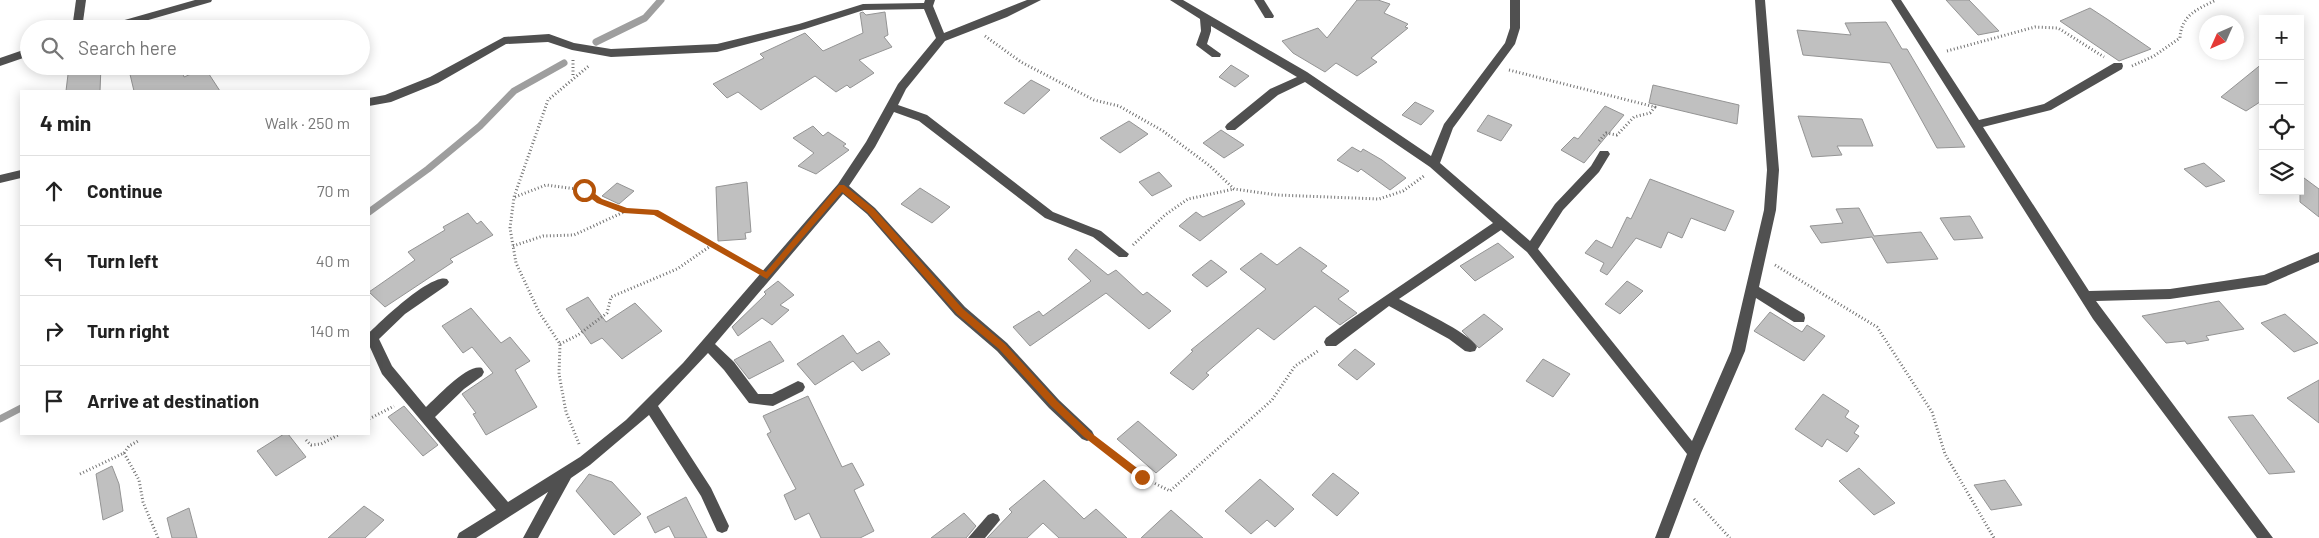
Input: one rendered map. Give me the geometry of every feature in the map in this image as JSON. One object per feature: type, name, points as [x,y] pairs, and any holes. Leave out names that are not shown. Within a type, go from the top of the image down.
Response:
[{"type":"street","points":[[78,20],[81,0]]},
{"type":"street","points":[[136,20],[207,0]]},
{"type":"street","points":[[464,538],[585,461],[650,406],[708,345],[842,187],[871,144],[902,87],[941,38],[1003,15],[1036,0]]},
{"type":"street","points":[[1175,0],[1306,77],[1435,165],[1531,249],[1694,453]]},
{"type":"street","points":[[1259,0],[1269,16]]},
{"type":"street","points":[[1435,165],[1448,127],[1510,44],[1516,28],[1515,0]]},
{"type":"street","points":[[1662,538],[1694,453],[1738,351],[1770,210],[1773,170],[1760,0]]},
{"type":"street","points":[[1896,0],[1975,126],[2086,296],[2266,538]]},
{"type":"street","points":[[370,102],[387,99],[434,80],[504,41],[549,38],[572,46],[611,53],[717,48],[801,27],[863,7],[929,3],[941,38]]},
{"type":"street","points":[[1205,18],[1206,31],[1201,45],[1216,54]]},
{"type":"street","points":[[0,62],[20,55]]},
{"type":"street","points":[[1975,126],[2047,107],[2118,66]]},
{"type":"street","points":[[1231,127],[1274,92],[1306,77]]},
{"type":"street","points":[[891,107],[923,118],[1049,215],[1097,234],[1123,254]]},
{"type":"street","points":[[1531,249],[1559,207],[1595,169],[1604,154]]},
{"type":"street","points":[[0,178],[20,174]]},
{"type":"street","points":[[842,187],[871,211],[960,311],[1002,347],[1054,404],[1087,434]]},
{"type":"street","points":[[1330,342],[1388,299],[1455,257],[1501,223]]},
{"type":"street","points":[[2086,296],[2170,294],[2266,280],[2319,257]]},
{"type":"street","points":[[443,282],[400,310],[372,338],[387,370],[506,511]]},
{"type":"street","points":[[1752,289],[1799,318]]},
{"type":"street","points":[[1388,299],[1454,335],[1470,347]]},
{"type":"street","points":[[708,345],[729,366],[754,399],[773,400],[798,388]]},
{"type":"street","points":[[426,416],[459,384],[477,372]]},
{"type":"street","points":[[650,406],[706,492],[722,526]]},
{"type":"street","points":[[530,538],[566,473]]},
{"type":"street","points":[[975,538],[993,520]]},
{"type":"path","points":[[1930,54],[1970,46],[2035,27],[2058,28],[2118,66],[2127,68],[2154,56],[2174,43],[2180,38],[2180,29],[2185,17],[2216,0]]},
{"type":"path","points":[[970,27],[1021,62],[1094,100],[1119,106],[1163,131],[1210,166],[1234,189]]},
{"type":"path","points":[[585,461],[566,412],[559,374],[560,344],[536,304],[516,263],[510,228],[514,197],[548,100],[573,77],[611,53]]},
{"type":"path","points":[[1494,66],[1581,90],[1655,107],[1650,113],[1634,117],[1617,135],[1606,133],[1598,141],[1607,148],[1604,154]]},
{"type":"path","points":[[1123,254],[1165,215],[1188,199],[1234,189],[1277,195],[1379,199],[1403,191],[1435,165]]},
{"type":"path","points":[[514,197],[546,185],[584,190],[599,201],[626,211],[655,212],[767,276]]},
{"type":"path","points":[[513,246],[543,236],[574,235],[626,211]]},
{"type":"path","points":[[560,344],[572,341],[587,327],[607,313],[611,297],[683,266],[701,256],[712,245]]},
{"type":"path","points":[[1760,256],[1877,327],[1932,412],[1945,454],[1994,538]]},
{"type":"path","points":[[1087,434],[1142,477],[1170,491],[1272,400],[1295,366],[1330,342]]},
{"type":"path","points":[[370,418],[410,397]]},
{"type":"path","points":[[306,440],[311,446],[321,444],[338,435]]},
{"type":"path","points":[[80,474],[124,453],[129,446],[138,441]]},
{"type":"path","points":[[124,453],[139,480],[143,502],[158,538]]},
{"type":"path","points":[[1682,486],[1730,538]]},
{"type":"building","points":[[1357,0],[1378,0],[1390,4],[1384,13],[1408,24],[1405,27],[1408,28],[1371,58],[1377,62],[1357,76],[1336,63],[1325,72],[1293,53],[1282,41],[1318,28],[1327,38]]},
{"type":"building","points":[[1946,0],[1969,0],[1999,31],[1978,35]]},
{"type":"building","points":[[2090,8],[2151,49],[2119,61],[2060,21]]},
{"type":"building","points":[[863,12],[866,15],[885,12],[888,35],[884,37],[892,47],[859,60],[874,73],[850,88],[847,85],[836,92],[815,76],[761,110],[738,92],[727,98],[713,84],[764,58],[760,54],[805,33],[823,51],[863,33],[860,13]]},
{"type":"building","points":[[1886,22],[1902,49],[1907,49],[1965,147],[1937,148],[1890,63],[1803,55],[1797,30],[1851,35],[1845,23]]},
{"type":"building","points":[[1231,65],[1249,76],[1235,87],[1219,77]]},
{"type":"building","points":[[2259,66],[2259,103],[2246,111],[2221,97]]},
{"type":"building","points":[[68,75],[101,75],[100,90],[66,90]]},
{"type":"building","points":[[130,75],[183,75],[184,77],[189,75],[210,75],[219,90],[134,90]]},
{"type":"building","points":[[1031,80],[1050,90],[1024,114],[1004,103]]},
{"type":"building","points":[[1653,85],[1739,105],[1737,124],[1649,103]]},
{"type":"building","points":[[1415,102],[1434,111],[1421,125],[1402,115]]},
{"type":"building","points":[[1605,106],[1624,115],[1584,163],[1561,150],[1574,137],[1578,139]]},
{"type":"building","points":[[1488,115],[1512,125],[1501,141],[1477,131]]},
{"type":"building","points":[[1798,116],[1862,119],[1873,146],[1837,146],[1842,155],[1812,157]]},
{"type":"building","points":[[1129,121],[1148,134],[1120,153],[1100,138]]},
{"type":"building","points":[[813,126],[823,136],[828,132],[846,144],[843,146],[849,150],[816,174],[798,166],[814,153],[793,138]]},
{"type":"building","points":[[1221,130],[1244,145],[1224,158],[1203,143]]},
{"type":"building","points":[[1352,147],[1361,152],[1363,149],[1382,160],[1406,178],[1390,190],[1361,169],[1358,172],[1337,160]]},
{"type":"building","points":[[2204,163],[2225,181],[2206,187],[2184,169]]},
{"type":"building","points":[[1159,172],[1172,186],[1152,196],[1139,182]]},
{"type":"building","points":[[2304,178],[2319,189],[2319,217],[2300,202],[2300,195],[2304,195]]},
{"type":"building","points":[[1650,179],[1734,211],[1725,231],[1691,218],[1682,238],[1668,232],[1661,248],[1636,238],[1607,275],[1600,271],[1604,263],[1585,253],[1596,240],[1612,248],[1627,217],[1631,219]]},
{"type":"building","points":[[747,182],[751,232],[745,233],[746,239],[718,241],[716,187]]},
{"type":"building","points":[[617,183],[634,191],[619,204],[602,196]]},
{"type":"building","points":[[920,188],[950,207],[932,223],[901,204]]},
{"type":"building","points":[[1242,200],[1245,204],[1200,241],[1179,226],[1196,212],[1203,217]]},
{"type":"building","points":[[1859,208],[1874,236],[1921,232],[1938,259],[1887,263],[1872,237],[1821,243],[1810,226],[1843,223],[1836,209]]},
{"type":"building","points":[[468,213],[477,224],[481,221],[493,235],[450,259],[453,262],[385,307],[370,291],[415,260],[408,252],[445,230],[443,227]]},
{"type":"building","points":[[1970,216],[1983,238],[1954,240],[1940,218]]},
{"type":"building","points":[[1498,243],[1514,257],[1475,281],[1460,266]]},
{"type":"building","points":[[1300,247],[1327,266],[1321,271],[1349,291],[1338,299],[1357,313],[1340,325],[1315,306],[1274,340],[1258,328],[1206,373],[1209,375],[1193,390],[1170,373],[1193,351],[1191,350],[1266,289],[1240,269],[1261,253],[1277,265]]},
{"type":"building","points":[[1076,249],[1108,275],[1116,270],[1143,295],[1147,292],[1171,311],[1149,329],[1106,293],[1030,346],[1013,327],[1039,311],[1043,316],[1091,281],[1068,259]]},
{"type":"building","points":[[1211,260],[1227,272],[1207,287],[1192,275]]},
{"type":"building","points":[[778,281],[794,295],[780,305],[789,310],[772,325],[762,318],[738,336],[732,327],[766,294],[764,292]]},
{"type":"building","points":[[1627,281],[1643,291],[1620,314],[1605,304]]},
{"type":"building","points":[[588,297],[606,322],[635,303],[662,331],[622,359],[602,338],[591,344],[566,309]]},
{"type":"building","points":[[2219,301],[2244,329],[2206,336],[2209,340],[2187,344],[2185,341],[2166,343],[2142,316]]},
{"type":"building","points":[[471,308],[501,343],[510,337],[530,361],[515,370],[537,407],[486,435],[473,414],[476,413],[462,394],[493,373],[472,347],[463,353],[442,326]]},
{"type":"building","points":[[1770,312],[1802,332],[1807,325],[1825,336],[1804,361],[1754,331]]},
{"type":"building","points":[[1484,314],[1503,329],[1479,348],[1462,331]]},
{"type":"building","points":[[2285,314],[2318,343],[2294,352],[2261,323]]},
{"type":"building","points":[[843,335],[857,354],[879,341],[890,354],[862,371],[853,361],[815,385],[797,364]]},
{"type":"building","points":[[770,341],[784,361],[749,379],[734,360]]},
{"type":"building","points":[[1355,349],[1375,364],[1357,380],[1338,365]]},
{"type":"building","points":[[1543,359],[1570,374],[1553,397],[1526,381]]},
{"type":"building","points":[[2319,380],[2319,423],[2287,398]]},
{"type":"building","points":[[1823,394],[1849,411],[1845,417],[1859,426],[1854,433],[1859,436],[1847,452],[1827,439],[1822,447],[1795,429]]},
{"type":"building","points":[[808,396],[842,467],[852,463],[864,485],[854,490],[874,531],[860,538],[821,538],[809,513],[795,520],[784,495],[796,489],[767,434],[771,432],[763,416]]},
{"type":"building","points":[[404,406],[438,445],[423,456],[388,417]]},
{"type":"building","points":[[2253,415],[2295,472],[2269,474],[2228,417]]},
{"type":"building","points":[[1138,421],[1177,455],[1156,473],[1117,439]]},
{"type":"building","points":[[282,435],[289,435],[306,457],[276,476],[257,451]]},
{"type":"building","points":[[112,466],[119,484],[123,511],[103,520],[96,474]]},
{"type":"building","points":[[1859,468],[1895,503],[1874,515],[1839,481]]},
{"type":"building","points":[[1333,473],[1359,493],[1337,516],[1312,495]]},
{"type":"building","points":[[589,474],[612,482],[641,514],[614,535],[576,491]]},
{"type":"building","points":[[1260,479],[1294,509],[1275,527],[1267,520],[1251,534],[1225,511]]},
{"type":"building","points":[[1044,480],[1084,519],[1096,509],[1127,538],[1059,538],[1043,523],[1027,538],[987,538],[1012,512],[1009,509]]},
{"type":"building","points":[[2005,480],[2022,505],[1991,510],[1974,485]]},
{"type":"building","points":[[686,497],[707,538],[675,538],[669,526],[655,533],[647,517]]},
{"type":"building","points":[[364,506],[384,520],[365,538],[328,538]]},
{"type":"building","points":[[189,508],[197,538],[172,538],[167,518]]},
{"type":"building","points":[[1171,510],[1203,538],[1141,538]]},
{"type":"building","points":[[964,513],[976,526],[966,538],[931,538]]},
{"type":"waterway","points":[[596,42],[645,18],[661,0]]},
{"type":"waterway","points":[[370,211],[428,169],[480,126],[514,91],[564,63]]},
{"type":"waterway","points":[[0,419],[20,409]]},
{"type":"route","points":[[584,190],[599,201],[626,211],[655,212],[767,276],[842,187],[871,211],[960,311],[1002,347],[1054,404],[1087,434],[1142,477]]}]
